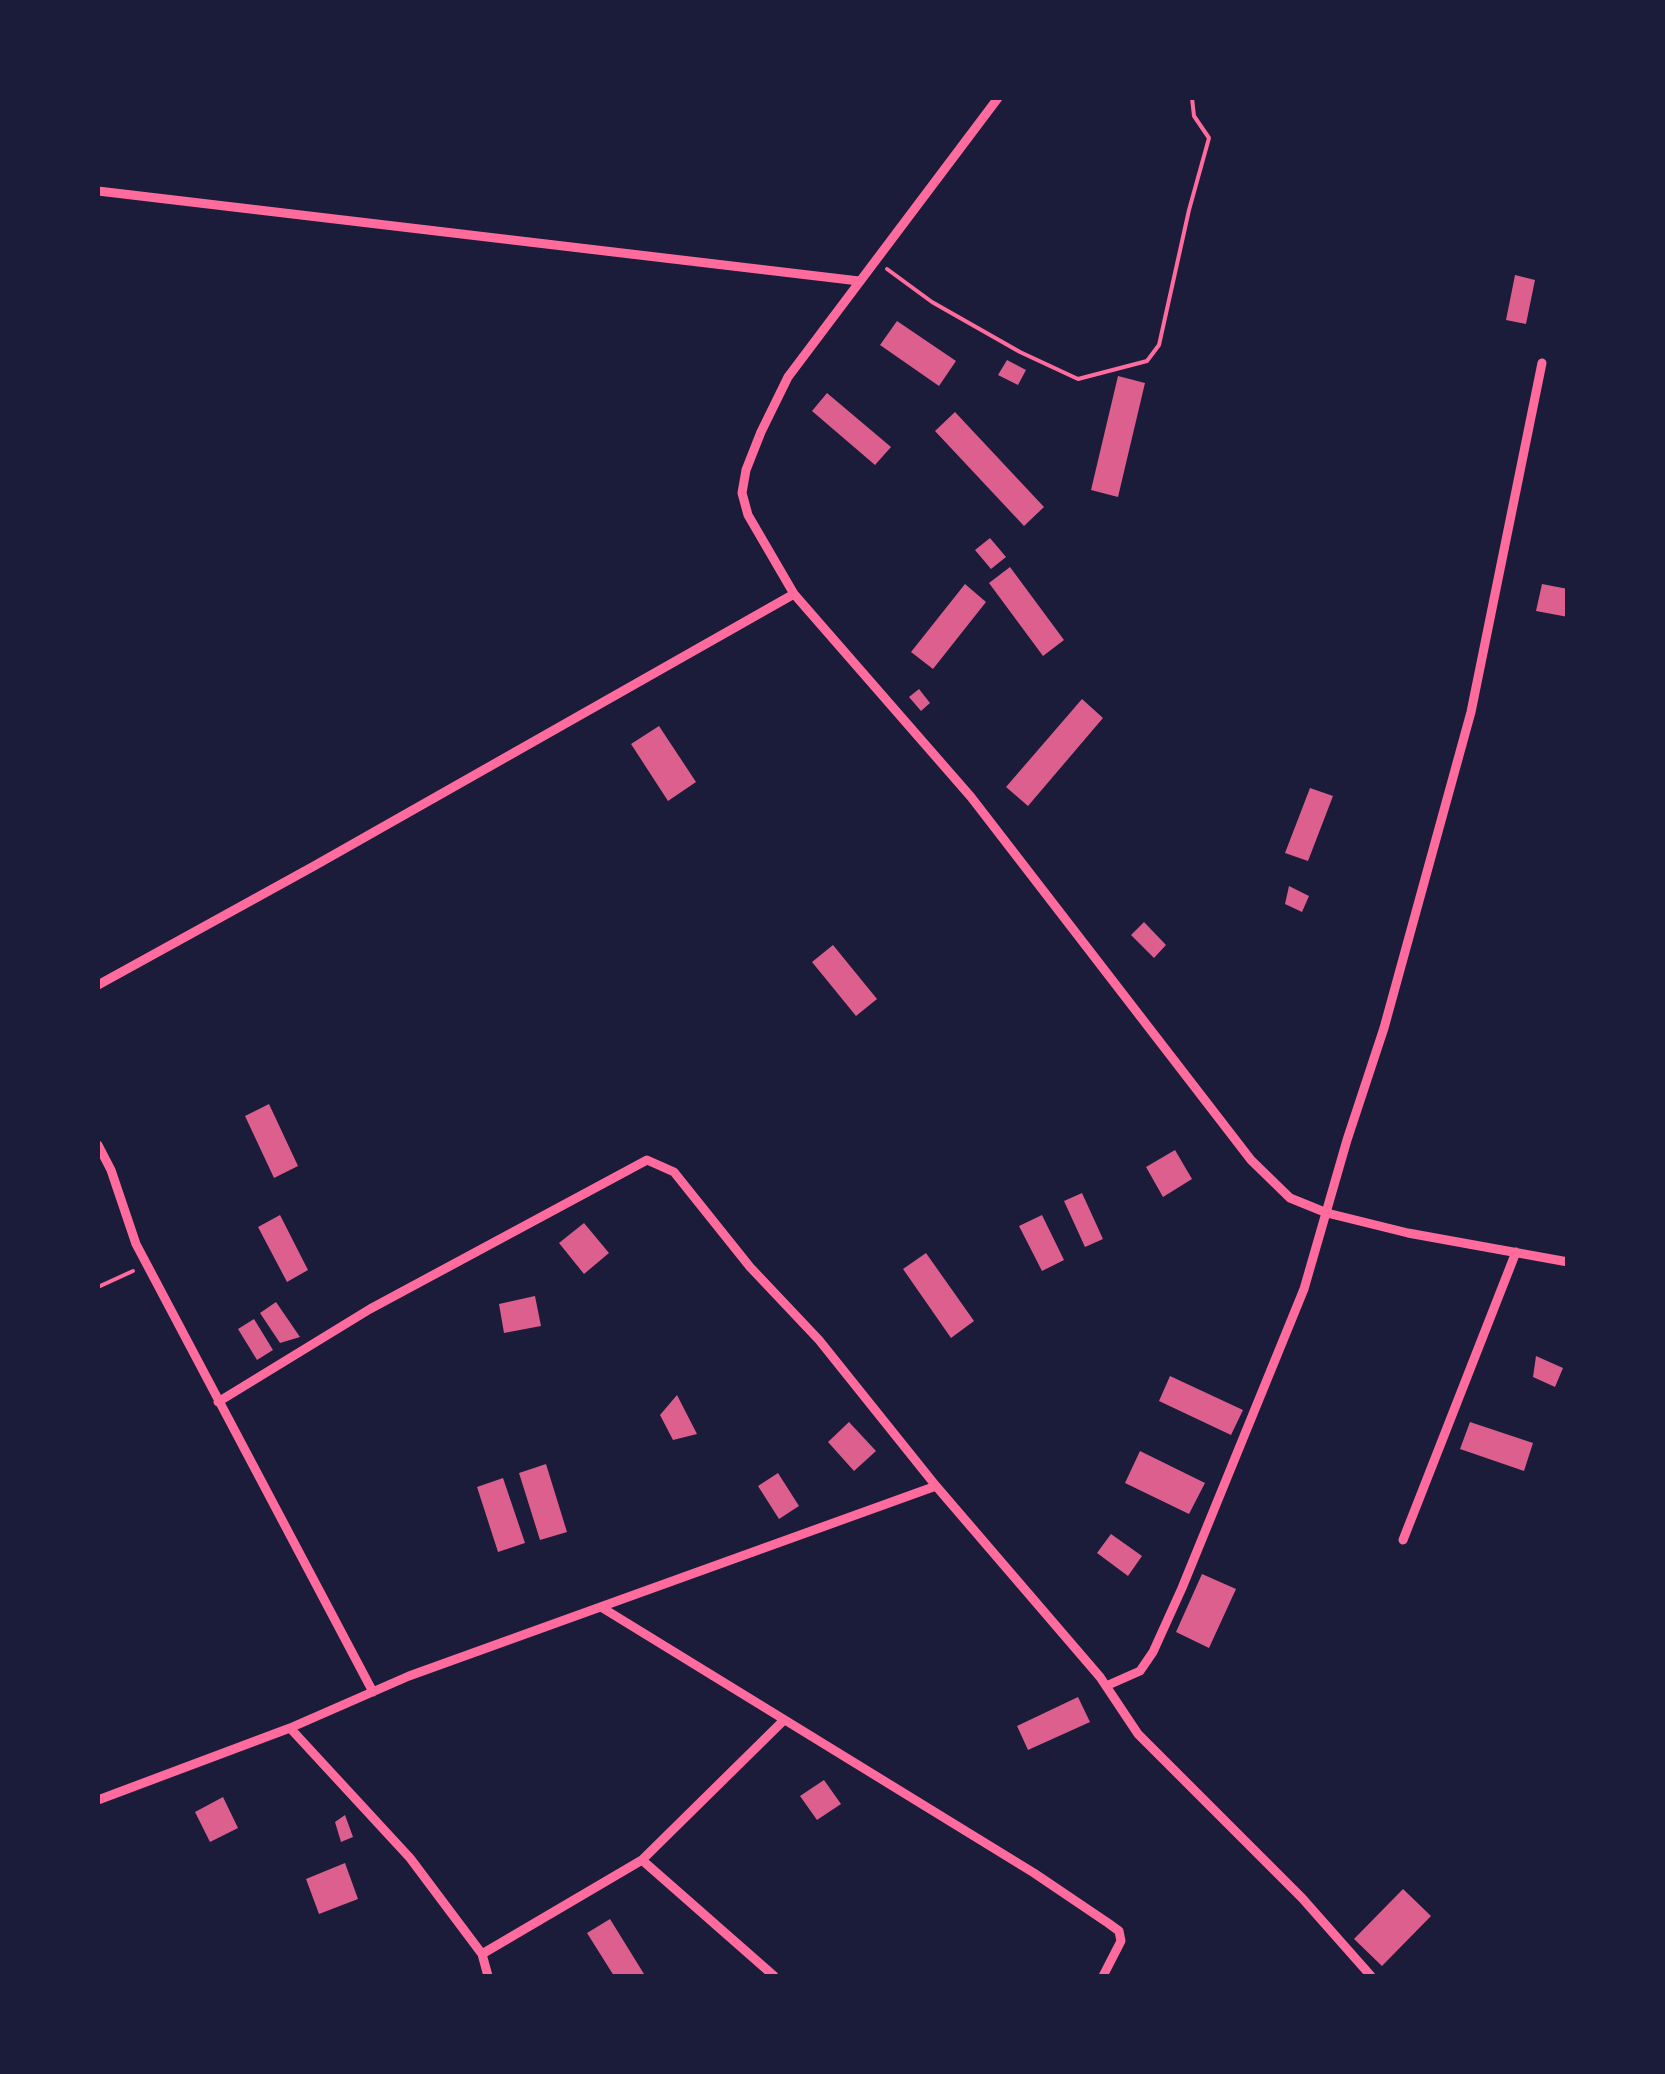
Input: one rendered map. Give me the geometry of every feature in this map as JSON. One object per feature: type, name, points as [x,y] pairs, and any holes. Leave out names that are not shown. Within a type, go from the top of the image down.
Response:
[{"type":"street","points":[[998,98],[788,377],[746,470],[742,494],[748,514],[794,594],[971,796],[1250,1160],[1290,1198],[1327,1213],[1408,1233],[1568,1262]]},
{"type":"street","points":[[98,191],[860,281]]},
{"type":"street","points":[[1106,1686],[1140,1671],[1148,1662],[1266,1388],[1304,1289],[1384,1028],[1471,712],[1542,362]]},
{"type":"street","points":[[98,985],[794,594]]},
{"type":"street","points":[[98,1145],[146,1265],[373,1692]]},
{"type":"street","points":[[218,1402],[370,1310],[647,1160],[674,1172],[1106,1686],[1138,1734],[1302,1898],[1371,1976]]},
{"type":"street","points":[[1403,1540],[1516,1252]]},
{"type":"street","points":[[98,1800],[290,1728],[410,1676],[936,1486]]},
{"type":"street","points":[[601,1607],[1034,1873],[1119,1931],[1122,1941],[1104,1976]]},
{"type":"street","points":[[482,1954],[642,1860],[784,1720]]},
{"type":"street","points":[[290,1728],[410,1858],[482,1954],[486,1976]]},
{"type":"street","points":[[642,1860],[774,1976]]},
{"type":"path","points":[[875,260],[932,302],[1020,352],[1078,379],[1146,362],[1158,345],[1188,210],[1209,138],[1194,116],[1192,98]]},
{"type":"path","points":[[98,1287],[146,1265]]},
{"type":"building","points":[[1515,275],[1535,280],[1526,324],[1506,320]]},
{"type":"building","points":[[897,321],[956,361],[939,386],[880,345]]},
{"type":"building","points":[[1007,360],[1026,370],[1018,385],[998,375]]},
{"type":"building","points":[[1118,376],[1145,383],[1118,497],[1091,490]]},
{"type":"building","points":[[827,393],[891,447],[875,465],[812,411]]},
{"type":"building","points":[[955,412],[1044,507],[1024,526],[935,431]]},
{"type":"building","points":[[990,538],[1006,557],[991,569],[975,550]]},
{"type":"building","points":[[1010,567],[1064,640],[1043,656],[989,583]]},
{"type":"building","points":[[965,584],[986,602],[933,669],[911,652]]},
{"type":"building","points":[[1542,584],[1568,589],[1568,617],[1536,611]]},
{"type":"building","points":[[919,689],[930,703],[921,711],[909,697]]},
{"type":"building","points":[[1082,699],[1103,718],[1028,806],[1006,787]]},
{"type":"building","points":[[659,726],[696,782],[668,801],[631,744]]},
{"type":"building","points":[[1310,788],[1333,796],[1308,861],[1285,853]]},
{"type":"building","points":[[1289,886],[1309,896],[1302,912],[1285,904]]},
{"type":"building","points":[[1144,922],[1166,945],[1154,958],[1131,935]]},
{"type":"building","points":[[833,945],[877,999],[856,1016],[812,962]]},
{"type":"building","points":[[269,1104],[298,1166],[274,1178],[245,1116]]},
{"type":"building","points":[[1175,1150],[1192,1179],[1163,1197],[1146,1167]]},
{"type":"building","points":[[1082,1193],[1103,1239],[1085,1247],[1064,1201]]},
{"type":"building","points":[[280,1215],[308,1270],[287,1282],[258,1227]]},
{"type":"building","points":[[1042,1215],[1064,1260],[1042,1271],[1019,1226]]},
{"type":"building","points":[[584,1223],[609,1253],[584,1274],[559,1243]]},
{"type":"building","points":[[926,1253],[974,1321],[951,1338],[903,1269]]},
{"type":"building","points":[[535,1296],[541,1326],[504,1333],[499,1304]]},
{"type":"building","points":[[276,1302],[300,1337],[280,1343],[260,1313]]},
{"type":"building","points":[[254,1319],[273,1350],[257,1360],[238,1329]]},
{"type":"building","points":[[1536,1356],[1563,1368],[1555,1387],[1533,1377]]},
{"type":"building","points":[[1170,1376],[1243,1410],[1231,1435],[1159,1401]]},
{"type":"building","points":[[677,1395],[697,1434],[673,1440],[660,1415]]},
{"type":"building","points":[[849,1422],[876,1451],[854,1471],[828,1442]]},
{"type":"building","points":[[1470,1422],[1533,1443],[1524,1471],[1460,1449]]},
{"type":"building","points":[[1140,1451],[1205,1483],[1189,1514],[1125,1483]]},
{"type":"building","points":[[546,1464],[567,1532],[540,1540],[519,1473]]},
{"type":"building","points":[[778,1473],[799,1506],[779,1519],[758,1486]]},
{"type":"building","points":[[503,1478],[525,1543],[498,1552],[477,1487]]},
{"type":"building","points":[[1111,1534],[1142,1556],[1128,1576],[1097,1553]]},
{"type":"building","points":[[1202,1574],[1236,1589],[1209,1648],[1176,1632]]},
{"type":"building","points":[[1078,1697],[1090,1722],[1028,1750],[1017,1726]]},
{"type":"building","points":[[824,1780],[841,1804],[817,1820],[800,1796]]},
{"type":"building","points":[[223,1797],[238,1828],[210,1842],[195,1812]]},
{"type":"building","points":[[345,1815],[353,1837],[341,1842],[335,1822]]},
{"type":"building","points":[[345,1863],[358,1899],[319,1914],[306,1879]]},
{"type":"building","points":[[1403,1889],[1431,1916],[1382,1966],[1354,1939]]},
{"type":"building","points":[[610,1919],[644,1974],[614,1976],[587,1933]]}]
